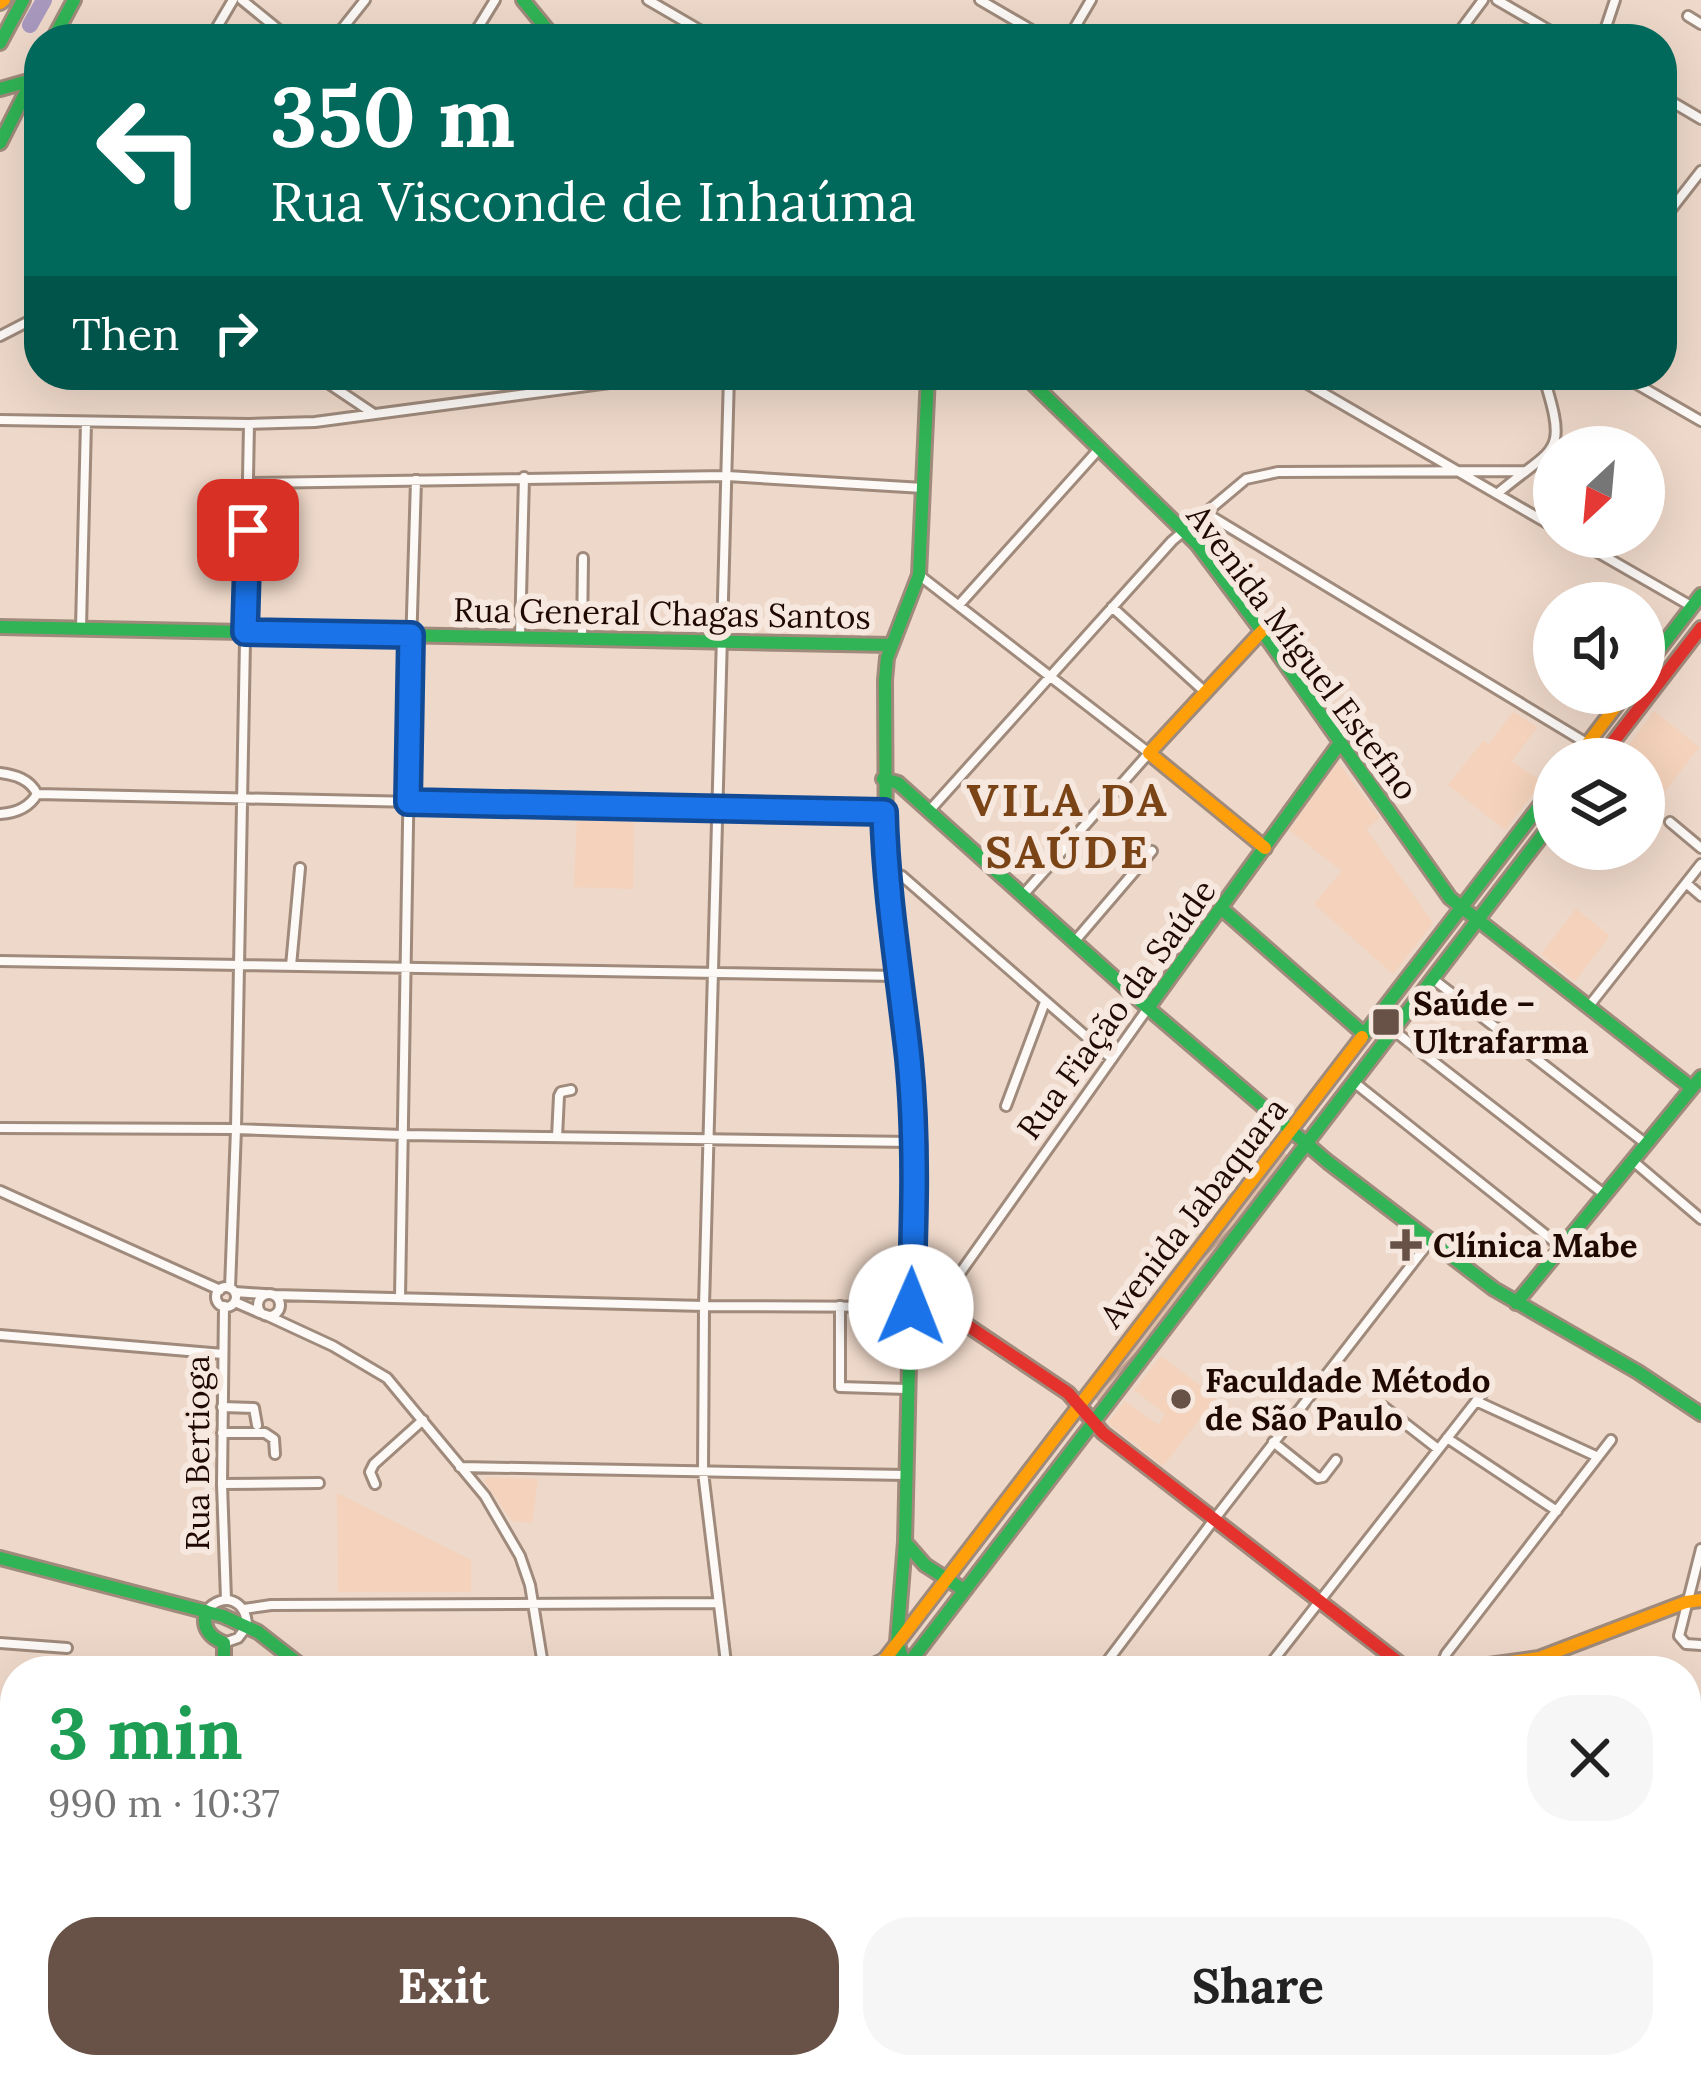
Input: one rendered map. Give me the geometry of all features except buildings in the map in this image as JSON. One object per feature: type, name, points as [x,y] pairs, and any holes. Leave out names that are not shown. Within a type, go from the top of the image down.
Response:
[{"type":"street","points":[[0,43],[23,0]]},
{"type":"street","points":[[237,0],[270,24]]},
{"type":"street","points":[[346,24],[365,0]]},
{"type":"street","points":[[648,0],[690,24]]},
{"type":"street","points":[[980,0],[1021,24]]},
{"type":"street","points":[[1466,24],[1484,0]]},
{"type":"street","points":[[1497,0],[1538,24]]},
{"type":"street","points":[[1688,16],[1701,24]]},
{"type":"street","points":[[0,143],[24,96]]},
{"type":"street","points":[[1677,201],[1701,171]]},
{"type":"street","points":[[338,390],[375,415]]},
{"type":"street","points":[[0,420],[315,422],[559,390]]},
{"type":"street","points":[[726,1656],[703,1472],[729,390]]},
{"type":"street","points":[[903,1656],[897,1642],[905,1542],[914,1142],[909,1056],[886,871],[884,680],[891,645],[919,574],[927,390]]},
{"type":"street","name":"Avenida Miguel Estefno","points":[[1039,390],[1197,544],[1449,896],[1697,1083]]},
{"type":"street","points":[[1318,390],[1533,515]]},
{"type":"street","points":[[1548,390],[1557,426]]},
{"type":"street","points":[[1647,390],[1701,422]]},
{"type":"street","points":[[81,628],[86,422]]},
{"type":"street","name":"Rua Bertioga","points":[[226,1599],[224,1306],[217,1297],[230,1293],[236,1130],[249,424]]},
{"type":"street","points":[[958,605],[1099,449]]},
{"type":"street","points":[[929,811],[1183,530],[1246,479],[1261,474],[1460,473],[1533,467]]},
{"type":"street","points":[[1497,494],[1525,470]]},
{"type":"street","points":[[248,483],[727,476],[923,488]]},
{"type":"street","points":[[520,637],[524,478]]},
{"type":"street","points":[[400,1298],[416,480]]},
{"type":"street","points":[[1204,512],[1578,738]]},
{"type":"street","points":[[1197,544],[1220,524]]},
{"type":"street","points":[[582,638],[583,558]]},
{"type":"street","points":[[1611,558],[1698,604],[1665,644]]},
{"type":"street","points":[[919,574],[1265,848]]},
{"type":"street","points":[[1112,607],[1204,692]]},
{"type":"street","name":"Rua General Chagas Santos","points":[[0,627],[891,645]]},
{"type":"street","points":[[1616,738],[1701,628]]},
{"type":"street","points":[[1022,896],[1262,631]]},
{"type":"street","name":"Rua Fiação da Saúde","points":[[931,1306],[1340,743]]},
{"type":"street","points":[[0,773],[14,774],[37,794],[884,812]]},
{"type":"street","points":[[883,779],[898,783],[1289,1131],[1430,1241],[1516,1303],[1638,1372],[1701,1414]]},
{"type":"street","points":[[0,814],[26,807],[37,794]]},
{"type":"street","name":"Avenida Jabaquara","points":[[886,1656],[1533,814]]},
{"type":"street","points":[[1670,822],[1701,848]]},
{"type":"street","name":"Avenida Jabaquara","points":[[918,1656],[1533,847]]},
{"type":"street","points":[[1074,941],[1153,851]]},
{"type":"street","points":[[1589,1006],[1701,864]]},
{"type":"street","points":[[292,966],[300,868]]},
{"type":"street","points":[[886,871],[902,875],[1112,1059]]},
{"type":"street","points":[[1686,883],[1701,896]]},
{"type":"street","points":[[1221,908],[1364,1034]]},
{"type":"street","points":[[0,961],[898,976]]},
{"type":"street","points":[[1432,978],[1646,1143]]},
{"type":"street","points":[[1006,1106],[1045,1002]]},
{"type":"street","points":[[1394,1030],[1604,1194]]},
{"type":"street","points":[[1354,1082],[1561,1247]]},
{"type":"street","points":[[1516,1303],[1697,1083]]},
{"type":"street","points":[[557,1137],[558,1098],[571,1090]]},
{"type":"street","points":[[0,1128],[914,1142]]},
{"type":"street","points":[[1631,1160],[1701,1220]]},
{"type":"street","points":[[0,1191],[230,1293],[376,1370],[423,1420],[498,1515],[520,1556],[535,1603],[542,1656]]},
{"type":"street","points":[[1111,1656],[1430,1241]]},
{"type":"street","points":[[230,1293],[704,1306],[840,1306],[911,1300],[931,1306],[1051,1381],[1080,1404],[1103,1433],[1390,1656]]},
{"type":"street","points":[[224,1306],[230,1293]]},
{"type":"street","points":[[263,1314],[279,1309],[278,1299],[270,1295]]},
{"type":"street","points":[[263,1314],[259,1300],[270,1295]]},
{"type":"street","points":[[840,1306],[840,1388],[909,1389]]},
{"type":"street","points":[[910,1342],[931,1306]]},
{"type":"street","points":[[0,1335],[223,1354]]},
{"type":"street","points":[[1277,1656],[1488,1386]]},
{"type":"street","points":[[1476,1401],[1598,1456]]},
{"type":"street","points":[[1384,1406],[1438,1449]]},
{"type":"street","points":[[222,1407],[254,1408],[257,1425]]},
{"type":"street","points":[[375,1484],[370,1472],[374,1464],[423,1420]]},
{"type":"street","points":[[222,1433],[268,1434],[274,1439],[274,1454]]},
{"type":"street","points":[[1447,1438],[1557,1510]]},
{"type":"street","points":[[1446,1656],[1611,1440]]},
{"type":"street","points":[[1274,1442],[1318,1478],[1336,1460]]},
{"type":"street","points":[[460,1467],[906,1475]]},
{"type":"street","points":[[222,1484],[319,1483]]},
{"type":"street","points":[[905,1542],[925,1565],[964,1590]]},
{"type":"street","points":[[1701,1549],[1694,1601],[1680,1640],[1701,1645]]},
{"type":"street","points":[[0,1558],[206,1611],[247,1626],[288,1656]]},
{"type":"street","points":[[215,1601],[235,1601],[244,1609],[247,1626],[238,1638],[216,1640],[206,1630],[204,1617],[215,1601]]},
{"type":"street","points":[[1544,1656],[1694,1601]]},
{"type":"street","points":[[244,1609],[271,1605],[718,1603]]},
{"type":"street","points":[[224,1642],[224,1656]]},
{"type":"street","points":[[0,1643],[67,1648]]},
{"type":"shaded area","points":[[1513,712],[1537,727],[1512,761],[1533,776],[1533,794],[1505,830],[1448,785],[1483,741],[1489,744]]},
{"type":"shaded area","points":[[1652,714],[1658,714],[1699,747],[1665,791],[1665,738],[1634,738]]},
{"type":"shaded area","points":[[1338,762],[1380,818],[1366,829],[1433,923],[1393,974],[1314,904],[1342,871],[1289,830]]},
{"type":"shaded area","points":[[577,817],[634,818],[633,889],[574,887]]},
{"type":"shaded area","points":[[1576,909],[1610,936],[1575,981],[1541,954]]},
{"type":"shaded area","points":[[1283,1152],[1287,1155],[1098,1402],[1095,1398]]},
{"type":"shaded area","name":"Faculdade Método de São Paulo","points":[[1161,1356],[1216,1398],[1163,1466],[1108,1423],[1125,1401],[1158,1425],[1165,1414],[1134,1390]]},
{"type":"shaded area","points":[[487,1477],[538,1479],[532,1523],[512,1521],[484,1481]]},
{"type":"shaded area","points":[[337,1493],[471,1560],[471,1592],[338,1592]]},
{"type":"waterway","points":[[31,24],[44,0]]},
{"type":"traffic: fast","points":[[0,43],[23,0]]},
{"type":"traffic: fast","points":[[61,24],[74,0]]},
{"type":"traffic: fast","points":[[523,0],[543,24]]},
{"type":"traffic: fast","points":[[0,89],[24,82]]},
{"type":"traffic: fast","points":[[0,143],[24,96]]},
{"type":"traffic: fast","points":[[902,1656],[897,1642],[905,1542],[914,1142],[909,1056],[886,871],[885,680],[887,658],[919,575],[927,390]]},
{"type":"traffic: fast","points":[[1039,390],[1197,544],[1450,898],[1692,1088]]},
{"type":"traffic: fast","points":[[1665,642],[1701,595]]},
{"type":"traffic: fast","points":[[0,627],[891,645]]},
{"type":"traffic: fast","points":[[1148,1008],[1340,743]]},
{"type":"traffic: fast","points":[[883,779],[898,783],[1328,1162],[1494,1289],[1701,1414]]},
{"type":"traffic: fast","points":[[1362,1037],[1533,814]]},
{"type":"traffic: fast","points":[[914,1656],[1533,847]]},
{"type":"traffic: fast","points":[[1221,908],[1364,1034]]},
{"type":"traffic: fast","points":[[1516,1303],[1701,1077]]},
{"type":"traffic: fast","points":[[912,1340],[936,1307]]},
{"type":"traffic: fast","points":[[905,1542],[925,1565],[964,1590]]},
{"type":"traffic: fast","points":[[0,1558],[223,1616],[258,1632],[289,1656]]},
{"type":"traffic: fast","points":[[206,1611],[208,1631],[224,1643],[224,1656]]},
{"type":"traffic: slow","points":[[0,3],[4,0]]},
{"type":"traffic: slow","points":[[1262,631],[1149,753],[1265,848]]},
{"type":"traffic: slow","points":[[1592,738],[1610,714]]},
{"type":"traffic: slow","points":[[887,1656],[1362,1037]]},
{"type":"traffic: slow","points":[[1544,1656],[1701,1600]]},
{"type":"traffic: jam","points":[[1616,738],[1701,628]]},
{"type":"traffic: jam","points":[[911,1307],[936,1307],[949,1313],[1068,1393],[1103,1433],[1390,1656]]},
{"type":"place","name":"Saúde – Ultrafarma","points":[[1386,1022]]},
{"type":"place","name":"Clínica Mabe","points":[[1406,1245]]},
{"type":"place","name":"Faculdade Método de São Paulo","points":[[1181,1399]]},
{"type":"district","name":"VILA DA SAÚDE","points":[[1068,825]]},
{"type":"route","points":[[248,530],[245,632],[411,635],[408,802],[884,812],[888,896],[913,1113],[911,1307]]}]
